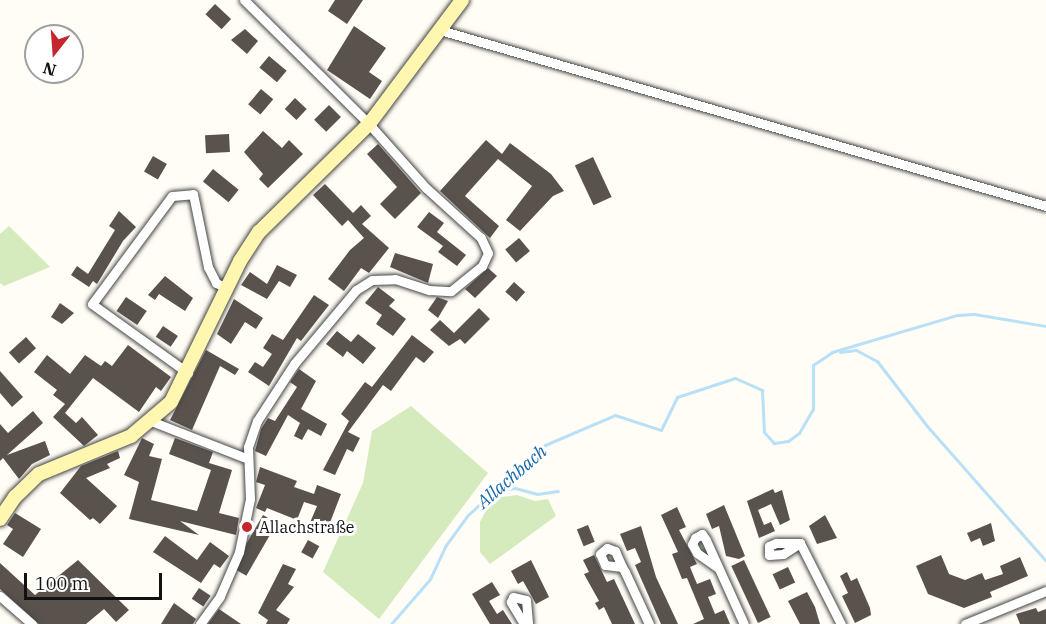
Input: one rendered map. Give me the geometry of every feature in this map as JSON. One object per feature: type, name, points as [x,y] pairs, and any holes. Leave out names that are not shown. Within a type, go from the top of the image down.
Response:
[{"type":"street","points":[[200,624],[220,596],[240,552],[250,499],[246,458],[257,421],[280,384],[356,290],[383,278],[429,290],[451,291],[467,282],[486,259],[486,247],[481,238],[426,188],[369,124],[244,0]]},
{"type":"street","points":[[0,519],[15,497],[39,474],[131,436],[171,402],[188,373],[227,288],[259,232],[369,124],[462,0]]},
{"type":"street","points":[[440,30],[1046,206]]},
{"type":"street","points":[[188,373],[92,304],[172,196],[193,194],[208,267],[216,283],[227,288]]},
{"type":"street","points":[[151,421],[246,458]]},
{"type":"street","points":[[800,543],[841,624]]},
{"type":"street","points":[[622,567],[649,624]]},
{"type":"street","points":[[717,567],[744,624]]},
{"type":"street","points":[[965,624],[1046,591]]},
{"type":"street","points":[[0,596],[32,624]]},
{"type":"green space","points":[[9,226],[50,267],[4,286],[0,283],[0,234]]},
{"type":"green space","points":[[411,406],[488,473],[379,619],[323,572],[363,483],[372,431]]},
{"type":"green space","points":[[517,495],[535,501],[548,499],[556,516],[490,564],[480,552],[480,522],[489,505],[501,497]]},
{"type":"building","points":[[335,0],[363,0],[347,24],[328,11]]},
{"type":"building","points":[[215,4],[231,19],[222,29],[205,14]]},
{"type":"building","points":[[354,26],[386,48],[369,72],[382,81],[370,99],[327,70]]},
{"type":"building","points":[[245,29],[258,41],[247,54],[231,40]]},
{"type":"building","points":[[269,56],[287,71],[277,82],[259,67]]},
{"type":"building","points":[[261,89],[273,99],[260,115],[248,104]]},
{"type":"building","points":[[295,98],[307,109],[296,120],[285,109]]},
{"type":"building","points":[[329,105],[341,117],[326,132],[314,120]]},
{"type":"building","points":[[263,131],[282,148],[289,140],[303,154],[268,188],[259,179],[263,174],[244,152]]},
{"type":"building","points":[[229,134],[230,152],[206,153],[205,135]]},
{"type":"building","points":[[486,140],[502,154],[510,143],[551,174],[564,191],[553,196],[520,231],[506,220],[532,186],[498,159],[465,196],[499,226],[490,238],[440,191]]},
{"type":"building","points":[[378,144],[421,193],[395,219],[380,204],[397,187],[367,154]]},
{"type":"building","points":[[153,156],[167,164],[158,180],[144,172]]},
{"type":"building","points":[[593,157],[612,197],[593,205],[575,165]]},
{"type":"building","points":[[213,169],[239,190],[229,202],[203,181]]},
{"type":"building","points":[[325,184],[353,213],[361,205],[371,216],[362,224],[389,248],[369,273],[361,268],[344,291],[328,279],[350,250],[364,238],[348,220],[342,226],[313,195]]},
{"type":"building","points":[[119,211],[136,227],[123,241],[97,284],[93,281],[89,287],[71,275],[77,266],[88,274],[115,230],[109,226]]},
{"type":"building","points":[[429,212],[444,223],[437,232],[466,255],[457,266],[438,252],[443,246],[417,227]]},
{"type":"building","points":[[519,238],[530,251],[516,263],[505,250]]},
{"type":"building","points":[[395,253],[433,264],[428,283],[390,267]]},
{"type":"building","points":[[277,265],[297,275],[290,287],[279,281],[267,299],[241,285],[250,272],[267,284]]},
{"type":"building","points":[[488,268],[497,276],[475,298],[465,289]]},
{"type":"building","points":[[165,276],[193,298],[185,311],[159,294],[155,300],[148,295]]},
{"type":"building","points":[[514,282],[525,292],[516,302],[505,292]]},
{"type":"building","points":[[378,287],[395,300],[389,306],[406,319],[393,336],[376,324],[382,315],[365,303]]},
{"type":"building","points":[[314,295],[329,305],[301,341],[297,338],[269,386],[248,372],[255,362],[263,367],[272,354],[263,348],[272,334],[283,340]]},
{"type":"building","points":[[126,297],[147,311],[137,325],[116,311]]},
{"type":"building","points":[[437,297],[448,301],[438,318],[428,310]]},
{"type":"building","points":[[234,299],[263,318],[256,329],[245,322],[231,344],[217,334]]},
{"type":"building","points":[[60,303],[74,313],[62,324],[51,317]]},
{"type":"building","points":[[479,308],[490,319],[465,344],[460,339],[449,346],[430,330],[440,320],[454,333]]},
{"type":"building","points":[[163,326],[178,336],[171,347],[156,337]]},
{"type":"building","points":[[337,331],[351,342],[358,334],[376,348],[363,364],[347,351],[343,357],[326,344]]},
{"type":"building","points":[[412,335],[434,352],[424,363],[416,357],[391,391],[383,385],[348,432],[360,438],[353,452],[347,449],[335,475],[323,470],[349,421],[341,414],[365,382],[372,387]]},
{"type":"building","points":[[26,337],[36,348],[19,364],[9,352]]},
{"type":"building","points":[[128,345],[171,377],[161,391],[156,387],[139,412],[93,378],[65,413],[76,423],[82,417],[98,435],[84,446],[53,417],[65,404],[53,395],[57,390],[34,372],[47,355],[70,374],[85,355],[101,366],[105,361],[112,366]]},
{"type":"building","points":[[206,350],[239,369],[235,375],[220,366],[192,430],[170,420]]},
{"type":"building","points":[[299,369],[316,381],[301,409],[327,424],[321,436],[308,429],[302,440],[294,436],[300,423],[288,415],[266,456],[255,451],[261,429],[268,418],[275,421],[297,387],[290,382]]},
{"type":"building","points":[[0,371],[23,397],[12,407],[0,393]]},
{"type":"building","points":[[33,411],[43,423],[7,455],[45,441],[50,455],[32,464],[19,479],[3,458],[0,461],[0,424],[8,433]]},
{"type":"building","points":[[142,438],[154,444],[149,456],[162,459],[151,500],[197,511],[211,470],[169,454],[175,438],[213,452],[209,463],[232,470],[219,513],[239,518],[236,535],[180,521],[199,535],[129,519],[139,482],[124,475]]},
{"type":"building","points":[[118,451],[120,458],[107,464],[110,468],[86,478],[117,506],[100,524],[93,518],[90,520],[60,493],[81,466]]},
{"type":"building","points":[[260,467],[297,481],[294,487],[314,494],[317,485],[341,494],[326,533],[309,525],[317,506],[304,502],[297,520],[267,508],[265,512],[256,508],[265,485],[256,482]]},
{"type":"building","points":[[773,489],[775,493],[782,490],[790,520],[780,525],[771,504],[758,510],[764,525],[771,522],[775,531],[759,538],[747,501]]},
{"type":"building","points":[[724,505],[745,556],[739,559],[726,556],[719,526],[712,529],[706,514]]},
{"type":"building","points":[[677,507],[686,527],[679,530],[697,564],[690,567],[697,584],[710,579],[716,594],[708,597],[715,614],[724,610],[730,624],[693,624],[704,619],[687,578],[682,579],[672,554],[678,552],[661,515]]},
{"type":"building","points":[[15,513],[41,529],[23,557],[3,544],[13,529],[7,525]]},
{"type":"building","points":[[263,515],[277,523],[246,576],[232,568]]},
{"type":"building","points":[[825,515],[837,538],[817,544],[809,526]]},
{"type":"building","points":[[991,523],[995,541],[983,546],[980,538],[971,542],[967,533]]},
{"type":"building","points":[[588,525],[595,542],[584,546],[577,529]]},
{"type":"building","points":[[641,526],[656,577],[678,624],[661,624],[635,565],[641,562],[635,548],[627,551],[620,534]]},
{"type":"building","points":[[165,536],[197,560],[210,542],[229,556],[220,568],[214,564],[201,583],[153,552]]},
{"type":"building","points":[[308,540],[319,546],[313,559],[301,552]]},
{"type":"building","points":[[594,555],[607,582],[614,579],[635,624],[612,624],[604,607],[599,610],[595,603],[599,601],[584,574],[589,572],[583,560]]},
{"type":"building","points":[[941,555],[949,574],[965,580],[982,573],[985,580],[1003,574],[1000,566],[1020,557],[1028,576],[990,592],[992,597],[964,608],[928,594],[916,566]]},
{"type":"building","points":[[78,560],[129,610],[116,622],[104,609],[86,624],[39,624],[0,589],[0,563],[35,595]]},
{"type":"building","points":[[531,560],[549,597],[536,604],[523,581],[518,584],[511,571]]},
{"type":"building","points":[[744,560],[771,617],[758,623],[731,566]]},
{"type":"building","points":[[283,564],[296,569],[288,584],[294,587],[276,610],[290,619],[287,624],[266,624],[268,620],[258,613]]},
{"type":"building","points":[[788,567],[795,582],[780,590],[773,574]]},
{"type":"building","points":[[847,572],[851,581],[857,578],[870,608],[871,615],[855,623],[842,596],[848,593],[840,576]]},
{"type":"building","points":[[492,582],[500,595],[489,601],[497,614],[503,610],[512,624],[490,624],[472,594]]},
{"type":"building","points":[[199,588],[211,596],[203,607],[192,599]]},
{"type":"building","points":[[807,592],[820,624],[800,624],[788,601]]},
{"type":"building","points":[[174,603],[196,619],[193,624],[161,624]]},
{"type":"building","points":[[1036,608],[1038,612],[1046,609],[1046,624],[1020,624],[1016,614]]},
{"type":"building","points":[[219,609],[241,624],[208,624]]},
{"type":"waterway","name":"Allachbach","points":[[391,624],[430,579],[446,545],[468,515],[545,445],[615,415],[661,430],[677,397],[735,378],[762,390],[764,432],[774,443],[788,441],[799,433],[813,409],[813,365],[832,352],[957,315],[974,314],[1046,326]]},
{"type":"waterway","points":[[840,352],[856,350],[877,361],[927,426],[1046,561]]},
{"type":"waterway","points":[[497,490],[515,488],[537,494],[558,491]]},
{"type":"place","name":"Allachstraße","points":[[247,527]]}]
